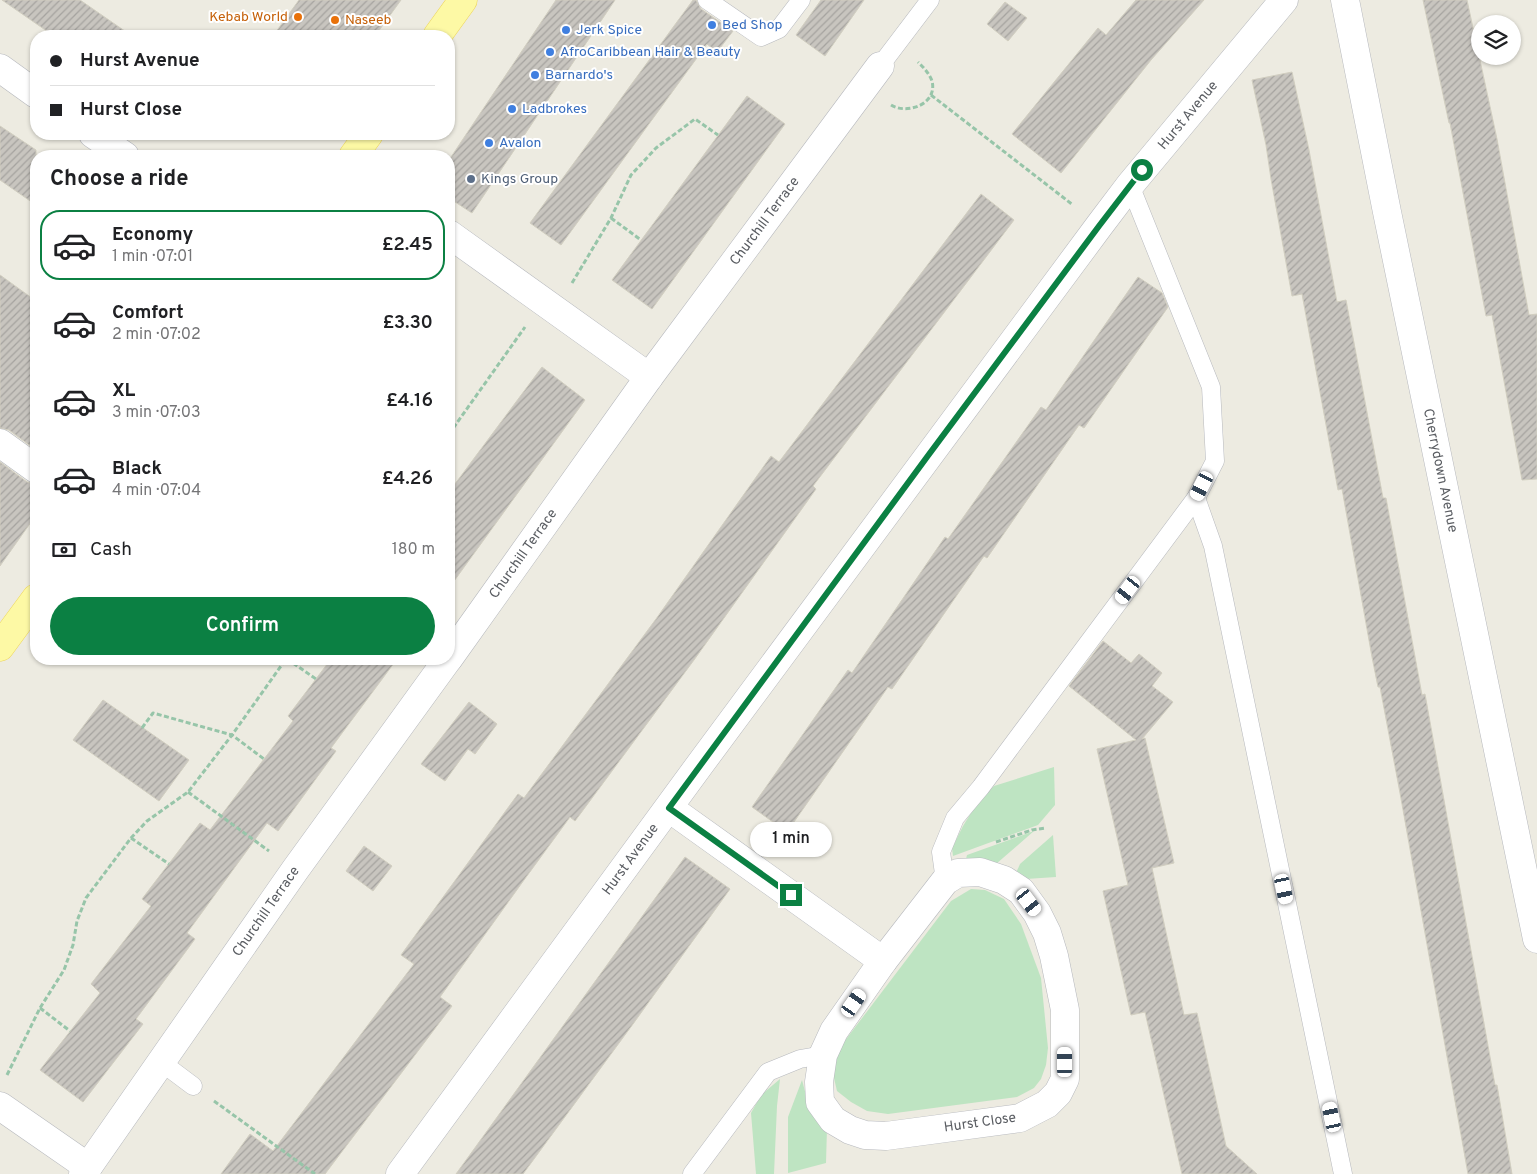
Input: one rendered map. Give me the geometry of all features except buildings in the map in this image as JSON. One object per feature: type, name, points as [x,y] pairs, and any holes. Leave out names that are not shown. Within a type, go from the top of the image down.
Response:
[{"type":"main road","points":[[441,30],[463,0]]},
{"type":"main road","points":[[0,648],[30,606]]},
{"type":"street","name":"Hurst Avenue","points":[[400,1174],[1130,184],[1284,0]]},
{"type":"street","name":"Cherrydown Avenue","points":[[1344,0],[1394,251],[1537,940]]},
{"type":"street","name":"Churchill Terrace","points":[[455,648],[649,377],[880,66]]},
{"type":"street","points":[[0,68],[30,90]]},
{"type":"street","points":[[102,140],[116,150]]},
{"type":"street","points":[[455,238],[544,300],[649,377]]},
{"type":"street","points":[[0,442],[30,464]]},
{"type":"street","name":"Churchill Terrace","points":[[2,1094],[85,1170],[295,870],[443,665]]},
{"type":"street","points":[[669,808],[883,961]]},
{"type":"street","name":"Hurst Close","points":[[980,872],[1004,880],[1021,891],[1037,912],[1047,933],[1054,956],[1064,1010],[1065,1079],[1058,1093],[1047,1104],[1020,1118],[886,1136],[866,1136],[832,1120],[820,1102],[819,1082],[823,1055],[834,1031],[883,961],[945,882],[958,873],[980,872]]},
{"type":"lane","points":[[707,0],[761,38],[780,29],[802,0]]},
{"type":"lane","points":[[880,66],[930,0]]},
{"type":"lane","points":[[945,882],[941,852],[956,818],[1196,498],[1215,461],[1211,387],[1130,184]]},
{"type":"lane","points":[[1196,498],[1215,556],[1343,1174]]},
{"type":"lane","points":[[692,1174],[768,1072],[800,1059],[823,1055]]},
{"type":"lane","points":[[161,1062],[193,1086]]},
{"type":"path","points":[[931,95],[1099,226]]},
{"type":"path","points":[[455,426],[544,300],[569,288],[611,218],[631,176],[656,148],[694,119],[718,135]]},
{"type":"path","points":[[611,218],[641,240]]},
{"type":"path","points":[[2,1094],[40,1008],[64,970],[73,945],[77,920],[86,898],[147,820],[188,792],[283,665]]},
{"type":"path","points":[[296,665],[316,679]]},
{"type":"path","points":[[142,728],[153,713],[232,735],[264,760]]},
{"type":"path","points":[[188,792],[295,870]]},
{"type":"path","points":[[132,838],[169,864]]},
{"type":"path","points":[[40,1008],[70,1031]]},
{"type":"path","points":[[193,1086],[315,1174]]},
{"type":"green space","points":[[1054,767],[1055,805],[1038,825],[953,856],[952,848],[963,826],[979,800],[994,786]]},
{"type":"green space","points":[[1034,831],[996,864],[966,859],[967,855]]},
{"type":"green space","points":[[1053,835],[1056,877],[1026,879],[1016,873],[1020,864]]},
{"type":"green space","points":[[971,889],[985,890],[1004,899],[1021,924],[1041,978],[1048,1048],[1046,1065],[1041,1079],[1034,1088],[1017,1097],[888,1114],[867,1111],[837,1091],[833,1074],[834,1055],[951,901]]},
{"type":"green space","points":[[780,1079],[774,1174],[756,1174],[751,1113],[761,1095]]},
{"type":"green space","points":[[802,1080],[807,1099],[827,1128],[826,1163],[788,1173],[788,1117]]},
{"type":"place","name":"Kebab World","points":[[298,17]]},
{"type":"place","name":"Naseeb","points":[[335,20]]},
{"type":"place","name":"Bed Shop","points":[[712,25]]},
{"type":"place","name":"Jerk Spice","points":[[566,30]]},
{"type":"place","name":"AfroCaribbean Hair & Beauty","points":[[550,52]]},
{"type":"place","name":"Barnardo's","points":[[535,75]]},
{"type":"place","name":"Ladbrokes","points":[[512,109]]},
{"type":"place","name":"Avalon","points":[[489,143]]},
{"type":"place","name":"Kings Group","points":[[471,179]]},
{"type":"route","points":[[791,895],[669,808],[927,457],[1142,170]]}]
